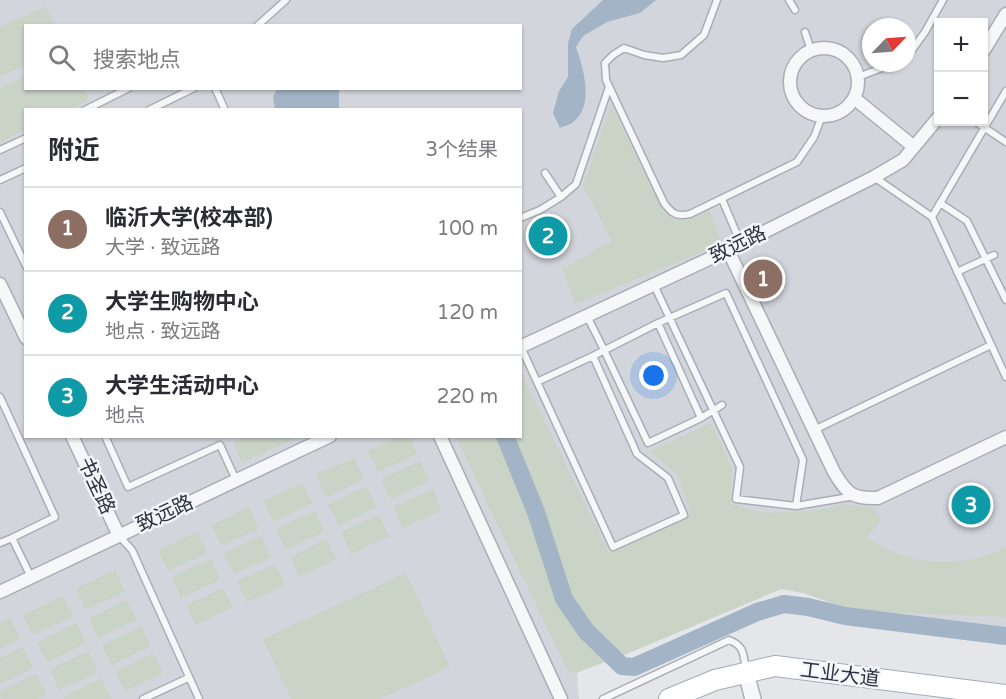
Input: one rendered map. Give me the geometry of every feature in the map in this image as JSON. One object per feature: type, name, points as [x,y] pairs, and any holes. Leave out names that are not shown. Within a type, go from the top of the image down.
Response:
[{"type":"main road","name":"工业大道","points":[[669,699],[715,680],[775,666],[1006,694]]},
{"type":"main road","name":"工业大道","points":[[693,699],[747,673],[953,699]]},
{"type":"street","points":[[988,43],[1006,14]]},
{"type":"street","points":[[826,48],[837,50],[846,56],[854,65],[858,77],[854,98],[843,111],[832,116],[811,114],[801,107],[794,99],[789,81],[794,65],[800,58],[811,50],[826,48]]},
{"type":"street","points":[[854,98],[914,147]]},
{"type":"street","name":"致远路","points":[[522,347],[741,244],[874,177],[903,160],[934,124]]},
{"type":"street","points":[[728,250],[845,490],[860,499],[878,498],[1006,437]]},
{"type":"street","points":[[0,284],[5,306],[24,334]]},
{"type":"street","name":"书圣路","points":[[73,438],[119,536]]},
{"type":"street","name":"致远路","points":[[0,592],[326,438]]},
{"type":"street","points":[[441,438],[561,699]]},
{"type":"street","points":[[747,673],[753,699]]},
{"type":"lane","points":[[259,24],[286,0]]},
{"type":"lane","points":[[717,0],[704,35],[681,55],[663,58],[644,55],[624,48],[604,63],[609,87],[664,203],[671,213],[680,217],[690,214],[797,162],[814,137],[822,116]]},
{"type":"lane","points":[[789,0],[795,10]]},
{"type":"lane","points":[[916,44],[943,0]]},
{"type":"lane","points":[[805,32],[811,50]]},
{"type":"lane","points":[[858,77],[871,72]]},
{"type":"lane","points":[[522,217],[540,210],[576,184],[609,87]]},
{"type":"lane","points":[[89,108],[125,90]]},
{"type":"lane","points":[[153,108],[190,90]]},
{"type":"lane","points":[[216,90],[224,108]]},
{"type":"lane","points":[[932,217],[1006,91]]},
{"type":"lane","points":[[984,127],[1006,142]]},
{"type":"lane","points":[[0,150],[24,139]]},
{"type":"lane","points":[[0,180],[24,169]]},
{"type":"lane","points":[[545,173],[561,197]]},
{"type":"lane","points":[[874,177],[932,217],[1006,377]]},
{"type":"lane","points":[[722,199],[741,244]]},
{"type":"lane","points":[[940,203],[967,221],[1006,300]]},
{"type":"lane","points":[[0,212],[24,262]]},
{"type":"lane","points":[[957,272],[994,255]]},
{"type":"lane","points":[[654,285],[740,467],[736,499],[796,507],[855,496]]},
{"type":"lane","points":[[538,381],[726,293],[803,459],[796,507]]},
{"type":"lane","points":[[587,316],[648,443]]},
{"type":"lane","points":[[658,323],[702,418]]},
{"type":"lane","points":[[814,430],[991,345]]},
{"type":"lane","points":[[522,349],[613,547],[684,516],[668,478],[638,454],[593,356]]},
{"type":"lane","points":[[0,397],[55,518],[0,543]]},
{"type":"lane","points":[[635,448],[702,418],[722,405]]},
{"type":"lane","points":[[106,438],[128,487],[220,446],[236,481]]},
{"type":"lane","points":[[119,536],[132,550],[199,699]]},
{"type":"lane","points":[[12,538],[31,577]]},
{"type":"lane","points":[[603,699],[729,640],[738,644],[742,649],[747,673]]},
{"type":"lane","points":[[143,699],[188,678]]},
{"type":"shaded area","points":[[0,0],[1006,0],[1006,630],[853,611],[804,593],[781,589],[631,652],[577,672],[579,699],[0,699]]},
{"type":"shaded area","points":[[46,6],[55,24],[24,24],[24,65],[0,77],[0,27]]},
{"type":"shaded area","points":[[24,76],[24,90],[84,90],[89,100],[71,108],[24,108],[24,130],[0,142],[0,88]]},
{"type":"shaded area","points":[[611,105],[663,212],[676,219],[686,220],[709,210],[722,244],[575,304],[562,269],[612,241],[583,186]]},
{"type":"shaded area","points":[[522,375],[609,553],[691,514],[678,475],[650,451],[711,423],[732,467],[731,504],[766,513],[820,510],[844,504],[875,508],[881,520],[866,538],[901,555],[935,562],[970,560],[1006,547],[1006,617],[853,611],[804,593],[781,589],[631,652],[576,673],[568,672],[456,438],[522,438]]},
{"type":"shaded area","points":[[244,438],[297,438],[242,463],[234,443]]},
{"type":"shaded area","points":[[397,438],[410,438],[417,454],[378,472],[368,451]]},
{"type":"shaded area","points":[[354,458],[364,479],[326,497],[316,475]]},
{"type":"shaded area","points":[[420,461],[429,481],[391,499],[381,479]]},
{"type":"shaded area","points":[[302,483],[312,504],[273,522],[263,501]]},
{"type":"shaded area","points":[[366,486],[377,507],[339,526],[328,504]]},
{"type":"shaded area","points":[[433,489],[442,510],[403,528],[394,507]]},
{"type":"shaded area","points":[[249,507],[259,529],[221,546],[211,525]]},
{"type":"shaded area","points":[[315,511],[324,532],[286,549],[276,529]]},
{"type":"shaded area","points":[[379,515],[389,536],[351,554],[341,532]]},
{"type":"shaded area","points":[[197,532],[207,553],[168,571],[158,550]]},
{"type":"shaded area","points":[[261,536],[271,557],[234,574],[224,553]]},
{"type":"shaded area","points":[[327,539],[336,560],[299,577],[290,557]]},
{"type":"shaded area","points":[[211,559],[220,580],[181,598],[172,577]]},
{"type":"shaded area","points":[[275,564],[285,585],[247,602],[237,581]]},
{"type":"shaded area","points":[[115,570],[125,592],[85,610],[76,588]]},
{"type":"shaded area","points":[[406,573],[450,667],[380,699],[291,699],[263,639]]},
{"type":"shaded area","points":[[223,588],[233,607],[196,625],[186,605]]},
{"type":"shaded area","points":[[63,596],[73,616],[33,635],[23,615]]},
{"type":"shaded area","points":[[127,600],[137,620],[98,638],[89,618]]},
{"type":"shaded area","points":[[10,618],[20,639],[0,648],[0,623]]},
{"type":"shaded area","points":[[76,623],[86,643],[47,662],[37,642]]},
{"type":"shaded area","points":[[141,626],[151,646],[112,665],[102,645]]},
{"type":"shaded area","points":[[23,647],[33,668],[0,684],[0,658]]},
{"type":"shaded area","points":[[88,651],[98,672],[59,690],[50,669]]},
{"type":"shaded area","points":[[153,653],[163,673],[125,691],[115,672]]},
{"type":"shaded area","points":[[36,674],[46,695],[38,699],[1,699],[0,691]]},
{"type":"shaded area","points":[[101,678],[111,699],[64,699],[63,697]]},
{"type":"water","points":[[603,0],[656,0],[640,13],[607,22],[583,36],[576,47],[584,75],[584,107],[573,122],[560,128],[553,113],[559,91],[568,77],[568,43],[572,29]]},
{"type":"water","points":[[276,90],[339,90],[339,108],[275,108],[273,97]]},
{"type":"waterway","points":[[506,438],[536,512],[564,599],[586,631],[622,666],[634,667],[757,612],[784,604],[845,616],[1006,636]]},
{"type":"place","name":"大学生购物中心","points":[[548,236]]},
{"type":"place","name":"临沂大学(校本部)","points":[[763,279]]},
{"type":"place","name":"大学生活动中心","points":[[971,505]]}]
